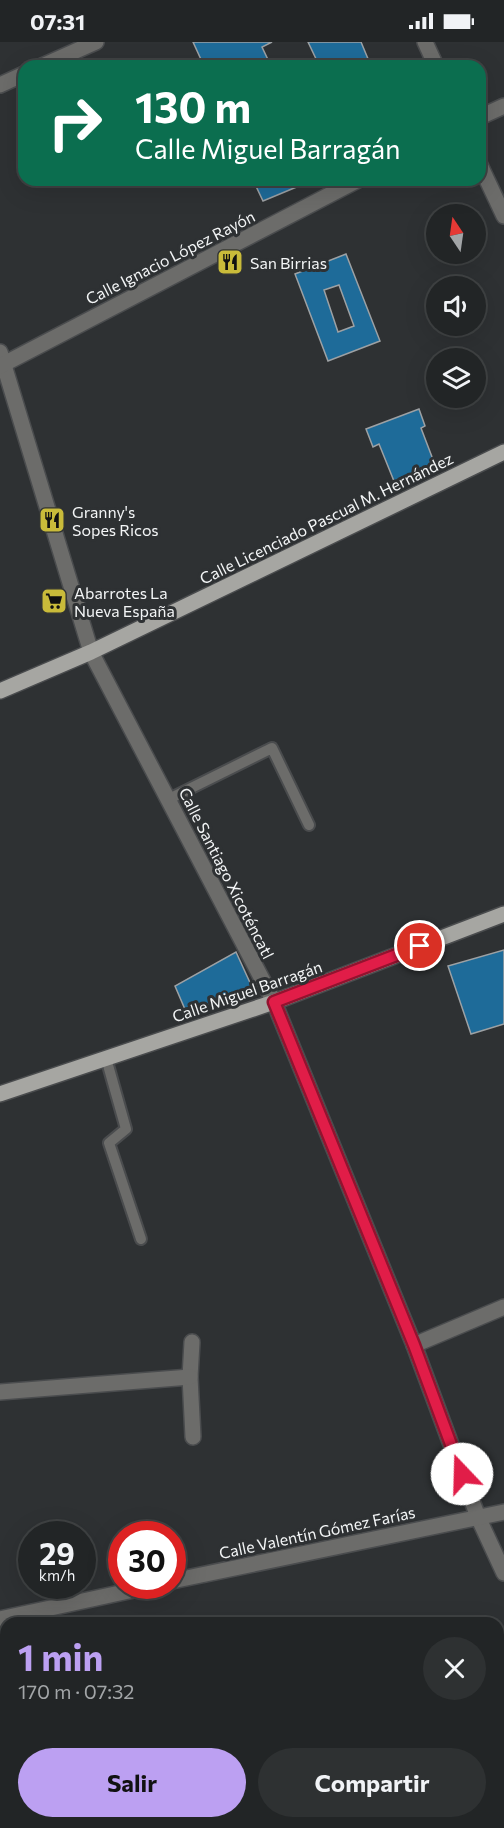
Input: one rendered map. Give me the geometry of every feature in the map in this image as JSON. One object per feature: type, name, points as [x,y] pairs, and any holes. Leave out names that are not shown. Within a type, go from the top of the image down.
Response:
[{"type":"main road","name":"Calle Licenciado Pascual M. Hernández","points":[[0,691],[92,651],[504,452]]},
{"type":"main road","name":"Calle Miguel Barragán","points":[[0,1094],[274,1002],[504,914]]},
{"type":"street","points":[[56,60],[96,42]]},
{"type":"street","points":[[425,42],[433,60]]},
{"type":"street","points":[[0,84],[18,76]]},
{"type":"street","points":[[486,114],[504,106]]},
{"type":"street","points":[[486,178],[504,216]]},
{"type":"street","name":"Calle Ignacio López Rayón","points":[[1,360],[346,186]]},
{"type":"street","name":"Calle Santiago Xicoténcatl","points":[[1,360],[92,651],[119,709],[169,799],[274,1002],[414,1345],[478,1517],[504,1572]]},
{"type":"street","points":[[414,1345],[504,1307]]},
{"type":"street","points":[[192,1342],[190,1377],[193,1437]]},
{"type":"street","points":[[0,1392],[190,1377]]},
{"type":"street","name":"Calle Valentín Gómez Farías","points":[[186,1578],[504,1512]]},
{"type":"street","points":[[9,1617],[108,1596]]},
{"type":"lane","points":[[169,799],[272,748],[309,825]]},
{"type":"lane","points":[[106,1058],[126,1129],[109,1143],[141,1239]]},
{"type":"building","points":[[193,42],[272,42],[262,47],[268,60],[201,60]]},
{"type":"building","points":[[308,42],[361,42],[368,60],[317,60]]},
{"type":"building","points":[[256,186],[299,186],[263,201]]},
{"type":"building","points":[[346,254],[380,341],[328,361],[295,274]],"holes":[[[339,285],[354,326],[338,332],[324,290]]]},
{"type":"building","points":[[419,409],[425,426],[421,428],[437,470],[396,486],[379,444],[373,447],[366,429]]},
{"type":"building","points":[[504,950],[504,1024],[471,1034],[448,966]]},
{"type":"building","points":[[236,952],[252,987],[187,1014],[175,986]]},
{"type":"place","name":"San Birrias","points":[[230,262]]},
{"type":"place","name":"Granny's Sopes Ricos","points":[[52,520]]},
{"type":"place","name":"Abarrotes La Nueva España","points":[[54,601]]},
{"type":"route","points":[[420,946],[274,1002],[414,1345],[462,1474]]}]
